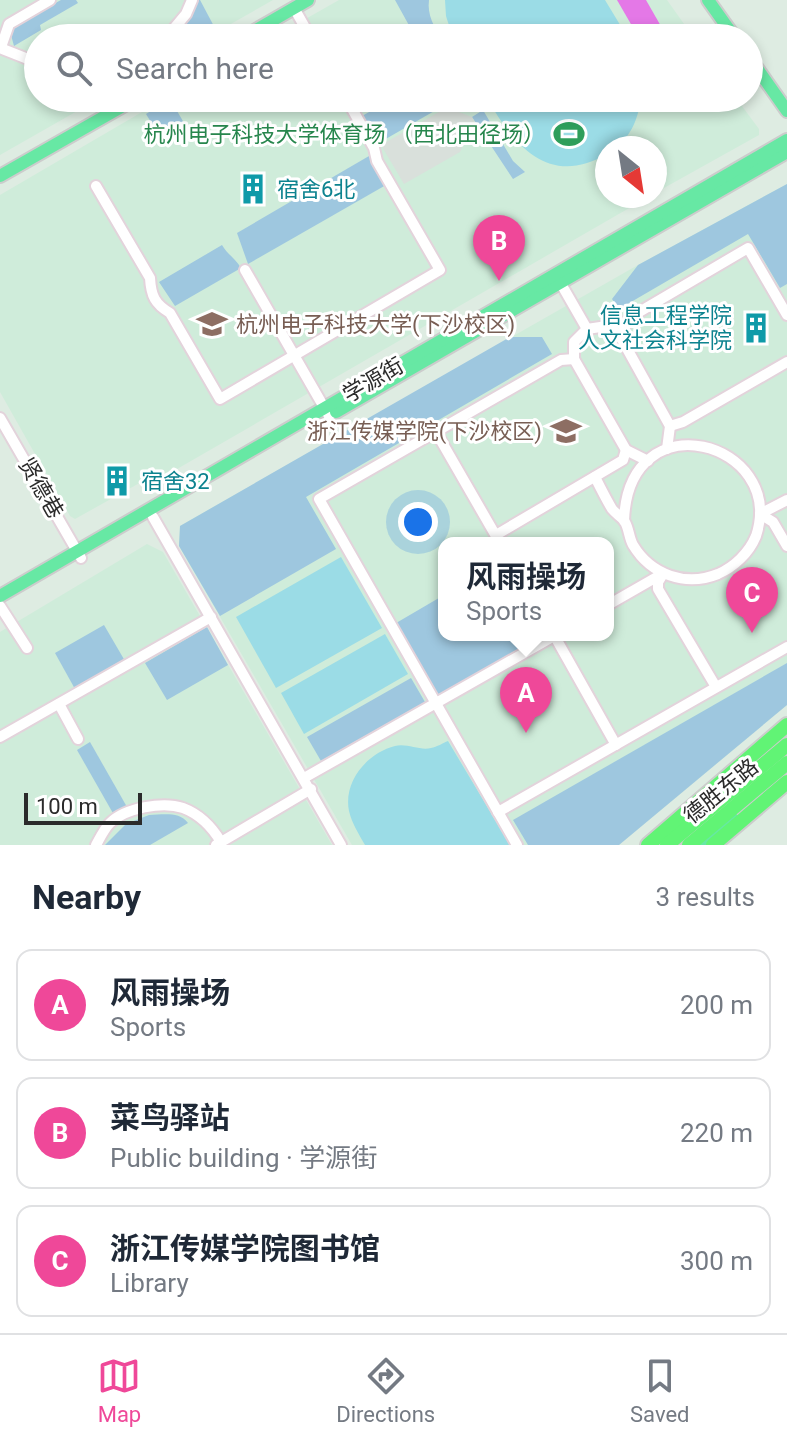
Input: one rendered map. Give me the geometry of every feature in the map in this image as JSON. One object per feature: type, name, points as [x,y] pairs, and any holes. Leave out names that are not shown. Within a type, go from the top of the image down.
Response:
[{"type":"highway","points":[[651,845],[680,816],[787,725]]},
{"type":"highway","points":[[667,845],[787,745]]},
{"type":"highway","points":[[689,845],[787,763]]},
{"type":"highway","points":[[713,845],[787,782]]},
{"type":"main road","points":[[266,24],[308,0]]},
{"type":"main road","points":[[708,0],[725,24]]},
{"type":"main road","points":[[763,77],[787,111]]},
{"type":"main road","points":[[0,176],[112,112]]},
{"type":"main road","name":"学源街","points":[[0,596],[153,517],[787,140]]},
{"type":"main road","name":"学源街","points":[[0,606],[80,555],[327,412],[787,152]]},
{"type":"main road","name":"德胜东路","points":[[651,845],[787,736]]},
{"type":"main road","name":"德胜东路","points":[[701,845],[787,774]]},
{"type":"street","points":[[24,57],[0,48],[9,24],[50,0]]},
{"type":"street","points":[[178,24],[192,0]]},
{"type":"street","points":[[294,8],[303,24]]},
{"type":"street","points":[[96,186],[150,278],[150,293],[157,305],[170,313],[220,399],[440,270],[377,161],[374,148],[354,112]]},
{"type":"street","points":[[620,336],[629,318],[748,248],[787,315]]},
{"type":"street","points":[[245,270],[327,412]]},
{"type":"street","points":[[560,282],[587,329]]},
{"type":"street","points":[[648,461],[626,450],[574,359],[574,342],[587,329],[607,326],[620,336],[670,426],[667,449]]},
{"type":"street","points":[[517,845],[319,499],[561,360],[574,359]]},
{"type":"street","points":[[670,426],[683,422],[787,362]]},
{"type":"street","name":"贤德巷","points":[[0,418],[80,555]]},
{"type":"street","points":[[436,432],[497,537]]},
{"type":"street","points":[[689,444],[711,447],[731,456],[747,472],[757,492],[760,514],[756,536],[744,555],[728,570],[707,578],[684,580],[663,574],[644,561],[631,543],[624,521],[629,488],[633,478],[648,461],[667,449],[689,444]]},
{"type":"street","points":[[501,537],[623,460],[626,450]]},
{"type":"street","points":[[595,477],[614,511],[624,521]]},
{"type":"street","points":[[760,514],[787,500]]},
{"type":"street","points":[[760,514],[773,522],[787,546]]},
{"type":"street","points":[[153,517],[341,845]]},
{"type":"street","points":[[614,602],[663,574]]},
{"type":"street","points":[[663,574],[658,589],[716,687]]},
{"type":"street","points":[[0,606],[27,648]]},
{"type":"street","points":[[0,737],[211,617]]},
{"type":"street","points":[[304,778],[544,641]]},
{"type":"street","points":[[558,641],[616,745]]},
{"type":"street","points":[[498,812],[787,647]]},
{"type":"street","points":[[59,704],[78,739]]},
{"type":"street","points":[[96,845],[111,822],[134,809],[150,807],[179,807],[192,813],[203,820],[218,843],[311,789]]},
{"type":"shaded area","points":[[0,0],[273,0],[231,24],[24,24],[24,112],[75,112],[0,155]]},
{"type":"shaded area","points":[[61,0],[76,0],[78,3],[42,24],[24,24],[24,40],[14,46],[11,35],[15,25]]},
{"type":"shaded area","points":[[200,0],[213,24],[181,24]]},
{"type":"shaded area","points":[[339,0],[667,0],[684,24],[297,24]]},
{"type":"shaded area","points":[[395,0],[429,0],[434,24],[408,24]]},
{"type":"shaded area","points":[[445,0],[605,0],[620,24],[449,24]]},
{"type":"shaded area","points":[[617,0],[646,0],[660,24],[631,24]]},
{"type":"shaded area","name":"杭州电子科技大学(下沙校区)","points":[[142,112],[746,112],[759,129],[759,135],[667,186],[667,136],[595,136],[595,208],[629,208],[165,476],[161,471],[75,519],[70,516],[0,392],[0,195]]},
{"type":"shaded area","points":[[178,112],[187,128],[163,142],[146,114]]},
{"type":"shaded area","points":[[369,112],[433,112],[377,144],[362,116]]},
{"type":"shaded area","points":[[439,112],[459,112],[472,117],[481,134],[465,142],[460,152],[404,184],[381,145]]},
{"type":"shaded area","points":[[484,112],[513,161],[525,172],[513,179],[472,117]]},
{"type":"shaded area","name":"杭州电子科技大学体育场 （西北田径场）","points":[[495,112],[638,112],[627,136],[595,136],[595,159],[567,166],[550,164],[535,156],[509,131]]},
{"type":"shaded area","points":[[369,156],[386,185],[248,264],[237,233]]},
{"type":"shaded area","name":"浙江传媒学院(下沙校区)","points":[[787,184],[787,705],[619,845],[352,845],[179,546],[180,526],[638,265]]},
{"type":"shaded area","points":[[787,184],[787,284],[780,288],[748,234],[619,309],[612,299],[638,265]]},
{"type":"shaded area","points":[[222,245],[241,268],[175,306],[159,282]]},
{"type":"shaded area","points":[[510,337],[542,337],[552,354],[306,497],[336,549],[220,616],[179,546],[180,526]]},
{"type":"shaded area","points":[[147,544],[163,552],[332,845],[0,845],[0,632]]},
{"type":"shaded area","points":[[341,557],[382,628],[276,688],[236,617]]},
{"type":"shaded area","points":[[438,599],[438,641],[544,641],[436,703],[391,626]]},
{"type":"shaded area","points":[[104,625],[125,661],[75,689],[55,653]]},
{"type":"shaded area","points":[[207,627],[228,665],[167,700],[145,663]]},
{"type":"shaded area","points":[[385,634],[408,674],[304,734],[281,693]]},
{"type":"shaded area","points":[[787,663],[787,705],[619,845],[528,845],[513,820]]},
{"type":"shaded area","points":[[411,678],[425,702],[321,761],[307,737]]},
{"type":"shaded area","points":[[448,741],[510,845],[365,845],[352,820],[348,800],[359,770],[375,755],[395,746],[427,749]]},
{"type":"shaded area","points":[[90,742],[127,807],[114,815],[77,750]]},
{"type":"shaded area","points":[[149,815],[175,815],[188,823],[150,845],[105,845],[126,824]]},
{"type":"place","name":"杭州电子科技大学体育场 （西北田径场）","points":[[569,134]]},
{"type":"place","name":"宿舍6北","points":[[253,189]]},
{"type":"place","name":"菜鸟驿站","points":[[499,281]]},
{"type":"place","name":"杭州电子科技大学(下沙校区)","points":[[212,324]]},
{"type":"place","name":"信息工程学院 人文社会科学院","points":[[756,328]]},
{"type":"place","name":"浙江传媒学院(下沙校区)","points":[[566,431]]},
{"type":"place","name":"宿舍32","points":[[117,481]]},
{"type":"place","name":"浙江传媒学院图书馆","points":[[752,633]]},
{"type":"place","name":"风雨操场","points":[[526,733]]}]
